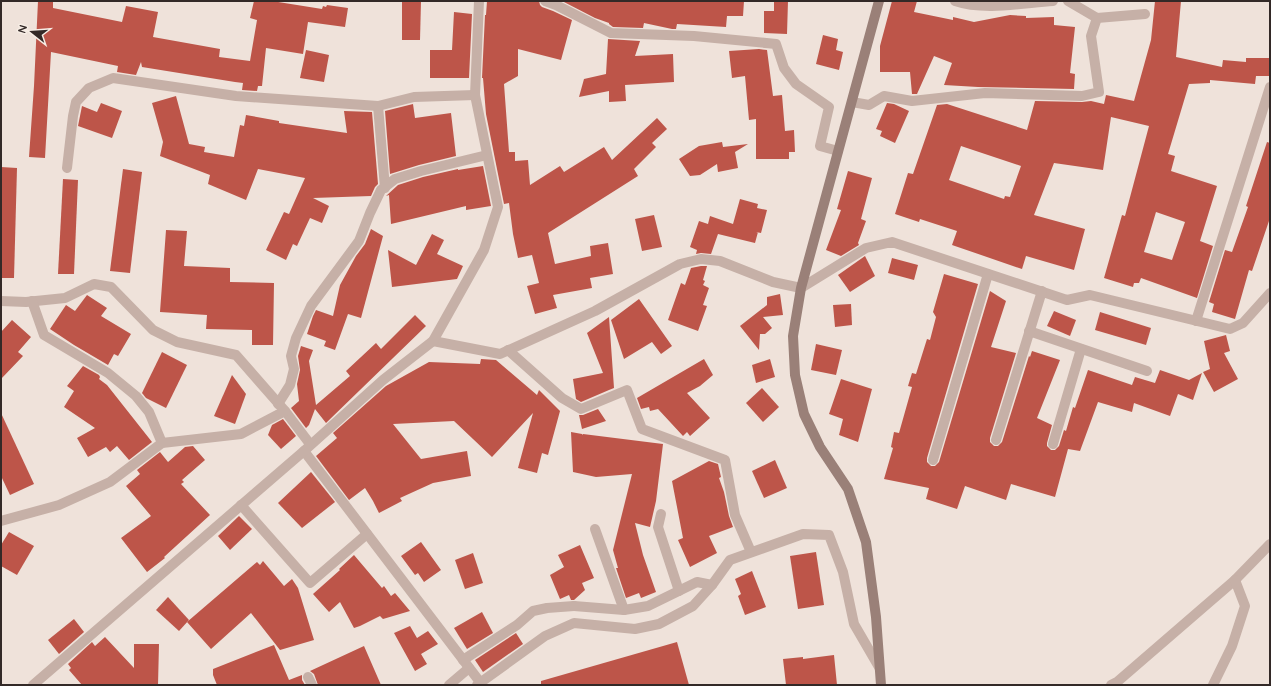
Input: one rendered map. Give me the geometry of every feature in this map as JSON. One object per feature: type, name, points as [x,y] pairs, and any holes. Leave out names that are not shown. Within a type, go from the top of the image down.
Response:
[{"type":"street","points":[[33,685],[307,448],[383,380],[433,341],[484,250],[498,207],[474,95],[479,1]]},
{"type":"street","points":[[545,1],[611,33],[694,36],[776,44],[784,68],[796,84],[829,107],[820,146],[838,151]]},
{"type":"street","points":[[879,1],[801,288],[793,336],[795,375],[804,414],[820,447],[848,489],[866,542],[876,617],[881,685]]},
{"type":"street","points":[[955,1],[967,5],[986,6],[1053,1]]},
{"type":"street","points":[[1068,1],[1097,18],[1145,14]]},
{"type":"street","points":[[852,102],[869,105],[884,96],[912,101],[985,93],[1082,96],[1099,92],[1091,36],[1097,18]]},
{"type":"street","points":[[66,168],[72,116],[76,102],[89,88],[113,78],[236,96],[378,106],[414,97],[474,95]]},
{"type":"street","points":[[1196,321],[1270,87]]},
{"type":"street","points":[[378,106],[384,188]]},
{"type":"street","points":[[1,521],[60,505],[110,482],[162,443],[241,434],[281,408],[290,386],[294,369],[291,356],[296,338],[311,306],[359,241],[381,190],[395,179],[487,155]]},
{"type":"street","points":[[433,341],[500,354],[595,311],[680,264],[701,259],[720,261],[773,282],[801,288],[866,248],[892,242],[1067,300],[1090,295],[1230,329],[1244,322],[1270,293]]},
{"type":"street","points":[[933,460],[988,274]]},
{"type":"street","points":[[1,301],[26,302],[65,298],[94,284],[111,287],[153,330],[177,342],[236,355],[281,408],[367,534],[466,664],[478,684],[545,636],[574,623],[636,629],[659,624],[693,606],[730,560],[803,534],[829,535],[843,572],[854,624],[879,667]]},
{"type":"street","points":[[996,440],[1042,291]]},
{"type":"street","points":[[32,301],[44,335],[108,373],[136,396],[149,412],[162,443]]},
{"type":"street","points":[[1029,331],[1148,371]]},
{"type":"street","points":[[1053,444],[1081,349]]},
{"type":"street","points":[[508,350],[562,398],[581,409],[627,390],[642,429],[725,460],[735,515],[751,552]]},
{"type":"street","points":[[241,505],[310,583],[367,534]]},
{"type":"street","points":[[661,514],[658,527],[679,591]]},
{"type":"street","points":[[594,529],[624,610]]},
{"type":"street","points":[[1111,685],[1117,682],[1235,580],[1270,544]]},
{"type":"street","points":[[1213,685],[1232,646],[1245,606],[1235,580]]},
{"type":"street","points":[[449,685],[466,664],[533,611],[547,608],[574,606],[624,610],[648,606],[697,582],[712,584]]},
{"type":"building","points":[[38,1],[53,1],[53,8],[122,22],[126,6],[158,12],[153,37],[220,49],[219,57],[250,61],[257,20],[250,18],[254,1],[272,1],[322,9],[323,6],[326,7],[327,5],[348,8],[345,27],[308,22],[303,54],[266,48],[262,86],[258,86],[257,91],[242,90],[243,83],[142,67],[141,62],[136,75],[117,72],[118,66],[51,52],[45,158],[29,157]]},
{"type":"building","points":[[402,1],[421,1],[420,40],[402,40]]},
{"type":"building","points":[[487,1],[539,1],[542,7],[572,20],[561,60],[518,49],[518,76],[504,84],[509,152],[515,152],[515,161],[528,160],[530,185],[560,166],[564,172],[604,147],[612,160],[657,118],[667,129],[652,143],[656,147],[634,169],[638,176],[548,233],[555,264],[591,256],[590,246],[608,243],[613,274],[590,278],[592,288],[553,295],[557,308],[535,314],[527,286],[539,283],[532,255],[518,258],[509,203],[504,204],[486,114],[482,78]]},
{"type":"building","points":[[562,1],[744,1],[743,16],[727,16],[726,27],[677,24],[676,29],[672,29],[644,23],[643,28],[613,27],[609,23],[595,18]]},
{"type":"building","points":[[774,1],[788,1],[787,34],[764,33],[764,11],[774,11]]},
{"type":"building","points":[[892,1],[917,1],[914,12],[953,20],[953,17],[974,22],[1010,15],[1026,16],[1026,18],[1054,17],[1054,25],[1075,27],[1070,73],[1075,74],[1074,89],[944,85],[952,63],[934,56],[917,94],[912,94],[910,72],[880,72],[880,46]]},
{"type":"building","points":[[1155,1],[1181,1],[1176,57],[1222,67],[1223,60],[1246,62],[1246,58],[1270,58],[1270,76],[1256,76],[1255,84],[1210,80],[1210,83],[1189,84],[1168,154],[1175,156],[1171,171],[1217,186],[1200,241],[1213,246],[1197,298],[1141,278],[1139,283],[1134,283],[1133,287],[1104,278],[1122,215],[1125,216],[1149,126],[1111,117],[1103,170],[1054,163],[1034,215],[1085,229],[1074,270],[1026,256],[1022,269],[952,245],[957,231],[920,219],[919,222],[895,214],[908,173],[913,174],[937,105],[947,104],[1027,130],[1035,101],[1091,101],[1104,104],[1106,95],[1134,101],[1151,40]],"holes":[[[961,146],[1021,166],[1010,197],[1005,196],[1004,199],[949,180]],[[1156,212],[1185,222],[1172,260],[1144,252]]]},
{"type":"building","points":[[454,12],[472,14],[469,78],[430,78],[430,50],[452,50]]},
{"type":"building","points":[[823,35],[838,39],[836,50],[843,52],[839,70],[816,64]]},
{"type":"building","points":[[608,39],[640,41],[635,56],[673,54],[674,82],[625,85],[626,101],[609,102],[609,91],[579,97],[584,79],[606,74]]},
{"type":"building","points":[[759,49],[767,50],[773,96],[782,95],[785,131],[794,130],[795,152],[789,152],[789,159],[756,159],[756,119],[749,120],[745,76],[732,78],[729,51]]},
{"type":"building","points":[[306,50],[329,55],[324,82],[300,78]]},
{"type":"building","points":[[176,96],[189,144],[205,147],[204,152],[234,157],[240,125],[244,126],[246,115],[279,121],[279,123],[347,133],[344,111],[372,112],[378,184],[371,196],[313,198],[329,206],[322,223],[310,218],[297,246],[293,244],[286,260],[266,250],[284,212],[289,214],[305,178],[258,169],[246,200],[208,184],[210,175],[160,156],[163,142],[152,103]]},
{"type":"building","points":[[101,103],[122,111],[112,138],[78,126],[82,106],[97,112]]},
{"type":"building","points":[[887,103],[894,104],[909,111],[895,143],[880,136],[882,131],[876,129]]},
{"type":"building","points":[[413,104],[415,118],[451,113],[456,156],[390,174],[385,111]]},
{"type":"building","points":[[722,142],[723,147],[748,144],[735,152],[738,168],[718,172],[717,164],[700,175],[690,176],[679,159],[699,146]]},
{"type":"building","points":[[1267,142],[1270,143],[1270,218],[1252,271],[1249,270],[1235,319],[1212,312],[1214,304],[1209,302],[1225,250],[1232,252],[1248,207],[1246,206]]},
{"type":"building","points":[[483,166],[491,206],[466,210],[466,206],[391,224],[389,195],[386,196],[398,185],[423,177],[458,169]]},
{"type":"building","points":[[1,167],[17,168],[14,278],[1,278]]},
{"type":"building","points":[[123,169],[142,172],[130,273],[110,271]]},
{"type":"building","points":[[848,171],[872,178],[861,219],[866,221],[858,243],[859,245],[841,256],[826,250],[841,210],[837,209]]},
{"type":"building","points":[[63,179],[78,180],[74,274],[58,274]]},
{"type":"building","points":[[740,199],[758,204],[757,208],[767,210],[761,233],[758,232],[755,243],[718,234],[711,254],[696,254],[697,250],[690,247],[699,221],[708,224],[710,216],[733,224]]},
{"type":"building","points":[[654,215],[662,247],[642,251],[635,219]]},
{"type":"building","points":[[371,229],[383,236],[361,318],[348,314],[335,350],[324,346],[326,341],[307,334],[316,310],[333,316],[340,285],[356,256],[365,244]]},
{"type":"building","points":[[166,230],[187,231],[184,266],[230,268],[230,282],[274,283],[273,345],[252,345],[252,330],[206,329],[207,315],[160,312]]},
{"type":"building","points":[[432,234],[444,240],[437,254],[463,266],[457,279],[392,287],[388,250],[416,265]]},
{"type":"building","points":[[865,256],[875,276],[850,292],[838,275]]},
{"type":"building","points":[[892,258],[918,265],[914,280],[888,273]]},
{"type":"building","points":[[707,266],[703,285],[709,288],[703,305],[707,306],[698,331],[668,320],[681,283],[685,285],[691,268]]},
{"type":"building","points":[[944,274],[978,284],[927,458],[927,462],[931,466],[935,466],[939,462],[990,291],[1006,301],[991,347],[1016,353],[990,438],[990,442],[994,446],[998,446],[1002,442],[1029,356],[1030,357],[1032,351],[1060,360],[1037,418],[1052,425],[1047,443],[1047,446],[1051,450],[1055,450],[1059,446],[1064,430],[1066,431],[1073,407],[1075,408],[1088,370],[1132,385],[1135,377],[1155,383],[1160,370],[1189,380],[1202,373],[1193,400],[1178,394],[1170,416],[1134,403],[1132,412],[1098,402],[1080,451],[1068,449],[1055,497],[1011,484],[1006,500],[965,486],[957,509],[926,499],[929,488],[884,479],[893,448],[891,447],[894,432],[899,433],[912,387],[908,386],[912,373],[916,374],[927,339],[930,340],[936,317],[933,312]]},
{"type":"building","points":[[780,294],[783,315],[763,317],[772,328],[765,334],[760,334],[759,350],[740,326],[767,305],[767,297]]},
{"type":"building","points":[[87,295],[107,308],[101,316],[131,334],[118,356],[114,354],[108,365],[50,329],[66,305],[75,311]]},
{"type":"building","points":[[639,299],[672,346],[661,354],[652,342],[624,359],[611,320]]},
{"type":"building","points":[[851,304],[852,325],[835,327],[833,305]]},
{"type":"building","points":[[1054,311],[1076,320],[1070,336],[1047,326]]},
{"type":"building","points":[[1100,312],[1151,328],[1146,345],[1095,330]]},
{"type":"building","points":[[415,315],[426,326],[326,423],[315,409],[309,425],[306,428],[291,408],[299,401],[297,384],[300,370],[298,356],[301,346],[313,350],[309,361],[316,405],[350,376],[346,371],[376,343],[381,349]]},
{"type":"building","points":[[609,317],[614,388],[581,402],[576,399],[573,379],[603,373],[587,333]]},
{"type":"building","points":[[12,320],[31,337],[18,352],[23,356],[1,379],[1,332]]},
{"type":"building","points":[[1226,335],[1230,351],[1224,353],[1238,379],[1214,392],[1203,372],[1210,369],[1204,341]]},
{"type":"building","points":[[816,344],[842,350],[836,375],[811,370]]},
{"type":"building","points":[[162,352],[187,365],[166,408],[146,398],[142,393]]},
{"type":"building","points":[[481,359],[496,360],[537,395],[539,390],[560,411],[548,455],[542,453],[537,473],[518,468],[533,413],[492,457],[454,421],[393,424],[421,459],[467,451],[471,476],[433,483],[400,498],[402,501],[379,513],[365,488],[349,500],[316,456],[337,438],[333,433],[386,386],[429,362],[480,364]]},
{"type":"building","points":[[704,359],[713,375],[700,386],[687,393],[710,418],[690,436],[687,432],[683,436],[658,409],[650,411],[649,407],[641,409],[637,398]]},
{"type":"building","points":[[770,359],[775,377],[756,383],[752,365]]},
{"type":"building","points":[[83,366],[99,375],[99,379],[107,385],[152,442],[129,460],[117,446],[110,452],[106,447],[88,457],[77,438],[95,428],[64,407],[74,391],[67,386]]},
{"type":"building","points":[[232,375],[246,394],[235,424],[214,416]]},
{"type":"building","points":[[841,379],[872,389],[858,442],[839,435],[843,419],[829,414]]},
{"type":"building","points":[[762,388],[779,407],[763,422],[746,403]]},
{"type":"building","points":[[598,409],[606,421],[582,429],[579,415],[583,415]]},
{"type":"building","points":[[1,413],[34,484],[10,495],[1,476]]},
{"type":"building","points":[[283,419],[296,436],[281,449],[268,435],[272,425]]},
{"type":"building","points":[[571,432],[583,435],[663,444],[656,501],[650,527],[635,523],[643,555],[656,592],[641,598],[639,593],[626,598],[616,568],[618,568],[613,550],[632,474],[596,477],[573,472]]},
{"type":"building","points":[[193,446],[205,460],[182,480],[184,482],[181,484],[210,515],[164,557],[165,558],[147,572],[121,538],[151,516],[126,486],[140,474],[137,470],[160,452],[168,462],[185,447]]},
{"type":"building","points":[[775,460],[787,488],[764,498],[752,471]]},
{"type":"building","points":[[709,461],[718,464],[721,477],[719,478],[733,527],[709,536],[717,553],[690,567],[678,540],[683,538],[672,481]]},
{"type":"building","points":[[311,472],[335,502],[302,528],[278,503]]},
{"type":"building","points":[[239,516],[252,529],[230,550],[218,536]]},
{"type":"building","points":[[9,532],[34,546],[17,575],[1,566],[1,545]]},
{"type":"building","points":[[421,542],[441,570],[424,582],[418,573],[415,575],[401,556]]},
{"type":"building","points":[[580,545],[594,578],[582,583],[585,590],[574,600],[571,600],[569,595],[560,599],[550,575],[564,567],[558,555]]},
{"type":"building","points":[[816,552],[824,605],[798,609],[790,556]]},
{"type":"building","points":[[473,553],[483,583],[465,589],[455,560]]},
{"type":"building","points":[[354,555],[382,588],[384,586],[391,596],[395,593],[410,611],[383,619],[380,616],[354,628],[340,602],[329,612],[313,594],[340,570],[339,569]]},
{"type":"building","points":[[263,561],[284,586],[292,579],[298,588],[314,640],[280,650],[251,613],[211,649],[187,622],[257,562],[260,565]]},
{"type":"building","points":[[752,571],[766,607],[745,615],[738,596],[741,594],[735,579]]},
{"type":"building","points":[[168,597],[189,620],[179,631],[156,610]]},
{"type":"building","points":[[482,612],[493,633],[467,649],[454,628]]},
{"type":"building","points":[[74,619],[84,632],[59,654],[48,640]]},
{"type":"building","points":[[410,626],[417,638],[428,631],[438,644],[421,654],[427,664],[415,671],[394,633]]},
{"type":"building","points":[[516,633],[523,644],[483,672],[475,660]]},
{"type":"building","points":[[105,637],[134,668],[134,644],[159,644],[158,685],[82,685],[69,670],[71,668],[68,664],[92,642],[95,646]]},
{"type":"building","points":[[677,642],[689,685],[541,685],[541,681]]},
{"type":"building","points":[[274,645],[289,680],[302,675],[302,680],[305,685],[217,685],[213,675],[213,669]]},
{"type":"building","points":[[364,646],[381,685],[318,685],[314,674],[310,671]]},
{"type":"building","points":[[834,655],[837,685],[786,685],[783,659],[803,657],[803,659]]}]
